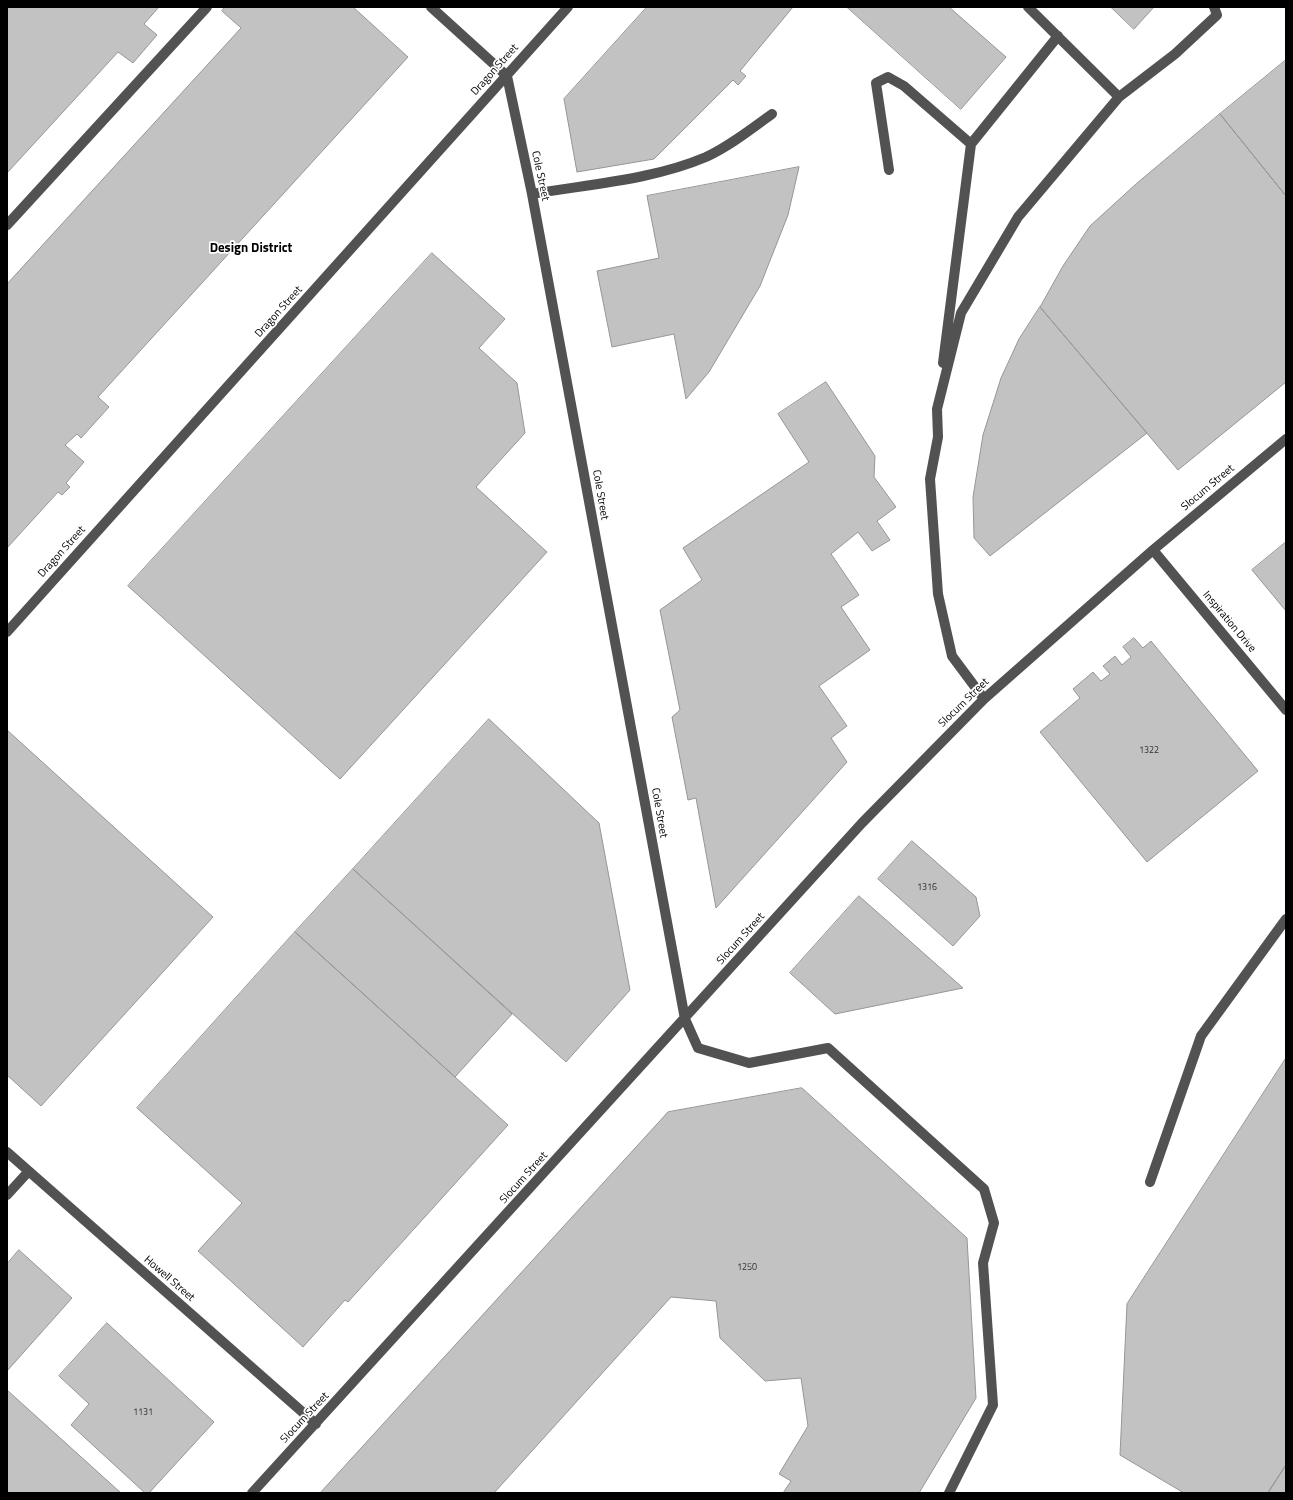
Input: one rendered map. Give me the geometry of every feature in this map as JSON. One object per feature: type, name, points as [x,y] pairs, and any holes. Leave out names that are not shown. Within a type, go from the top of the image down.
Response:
[{"type":"street","points":[[7,225],[207,7]]},
{"type":"street","points":[[431,7],[507,76]]},
{"type":"street","name":"Dragon Street","points":[[7,632],[568,7]]},
{"type":"street","points":[[1028,7],[1119,97]]},
{"type":"street","points":[[937,409],[961,313],[1018,217],[1119,97],[1175,54],[1217,15],[1214,7]]},
{"type":"street","points":[[984,699],[952,656],[938,594],[930,479],[938,437],[937,409],[971,144],[1058,36]]},
{"type":"street","name":"Cole Street","points":[[507,76],[532,194],[685,1019],[698,1048],[749,1063],[828,1048],[984,1189],[994,1223],[983,1263],[993,1405],[949,1493]]},
{"type":"street","points":[[889,170],[876,83],[888,77],[904,86],[971,144]]},
{"type":"street","points":[[532,194],[639,176],[666,170],[706,157],[733,143],[772,114]]},
{"type":"street","name":"Slocum Street","points":[[252,1493],[685,1019],[862,822],[984,699],[1153,550],[1286,439]]},
{"type":"street","name":"Inspiration Drive","points":[[1153,550],[1286,710]]},
{"type":"street","points":[[1150,1182],[1201,1036],[1286,919]]},
{"type":"street","name":"Howell Street","points":[[7,1152],[316,1424]]},
{"type":"street","points":[[7,1195],[28,1172]]},
{"type":"building","points":[[7,7],[159,7],[144,24],[157,35],[133,63],[118,52],[7,173]]},
{"type":"building","points":[[225,7],[353,7],[408,57],[98,397],[109,407],[81,438],[77,434],[65,445],[84,462],[66,483],[70,487],[62,495],[58,492],[7,548],[7,284],[241,28],[222,11]]},
{"type":"building","points":[[647,7],[793,7],[740,71],[746,76],[738,85],[733,80],[654,159],[577,172],[564,99]]},
{"type":"building","points":[[847,7],[949,7],[1006,57],[961,109]]},
{"type":"building","points":[[1111,7],[1154,7],[1134,29]]},
{"type":"building","points":[[1286,60],[1286,196],[1220,114]]},
{"type":"building","points":[[1220,114],[1286,196],[1286,382],[1178,470],[1040,307],[1063,266],[1090,226],[1136,184]]},
{"type":"building","points":[[799,167],[788,215],[760,286],[709,372],[686,399],[674,334],[612,347],[597,271],[659,258],[647,196]]},
{"type":"building","points":[[432,253],[505,319],[479,348],[517,383],[525,433],[476,487],[547,552],[340,779],[128,586]]},
{"type":"building","points":[[1040,307],[1147,433],[990,556],[974,538],[973,497],[983,435],[1001,378],[1019,339]]},
{"type":"building","points":[[826,382],[875,456],[874,477],[896,507],[877,521],[890,540],[872,551],[858,532],[831,554],[859,595],[841,607],[870,650],[819,686],[847,726],[831,738],[847,762],[716,908],[696,798],[688,800],[672,717],[680,710],[660,610],[702,580],[683,548],[809,462],[778,414]]},
{"type":"building","points":[[1286,542],[1286,611],[1252,570]]},
{"type":"building","points":[[1134,638],[1143,648],[1151,641],[1258,771],[1147,862],[1040,732],[1080,698],[1073,689],[1093,672],[1101,681],[1110,674],[1103,666],[1115,656],[1122,665],[1131,657],[1123,647]]},
{"type":"building","points":[[489,719],[599,823],[630,990],[566,1062],[353,869]]},
{"type":"building","points":[[7,730],[213,917],[41,1106],[7,1075]]},
{"type":"building","points":[[912,841],[976,897],[980,916],[953,946],[878,879]]},
{"type":"building","points":[[353,869],[512,1014],[455,1077],[295,932]]},
{"type":"building","points":[[859,896],[963,988],[835,1014],[790,973]]},
{"type":"building","points":[[295,932],[508,1125],[348,1302],[345,1300],[303,1347],[198,1251],[242,1203],[137,1108]]},
{"type":"building","points":[[1286,1058],[1286,1465],[1268,1493],[1184,1493],[1120,1455],[1127,1304]]},
{"type":"building","points":[[802,1088],[967,1238],[976,1398],[919,1493],[783,1493],[791,1481],[779,1474],[808,1426],[801,1378],[765,1381],[720,1338],[716,1301],[671,1297],[494,1493],[320,1493],[668,1112]]},
{"type":"building","points":[[19,1250],[72,1298],[7,1371],[7,1264]]},
{"type":"building","points":[[107,1323],[214,1422],[149,1493],[145,1493],[71,1425],[89,1404],[59,1376]]},
{"type":"building","points":[[7,1390],[121,1493],[7,1493]]},
{"type":"building","points":[[1286,1465],[1286,1493],[1268,1493]]},
{"type":"district","name":"Design District","points":[[251,249]]}]
